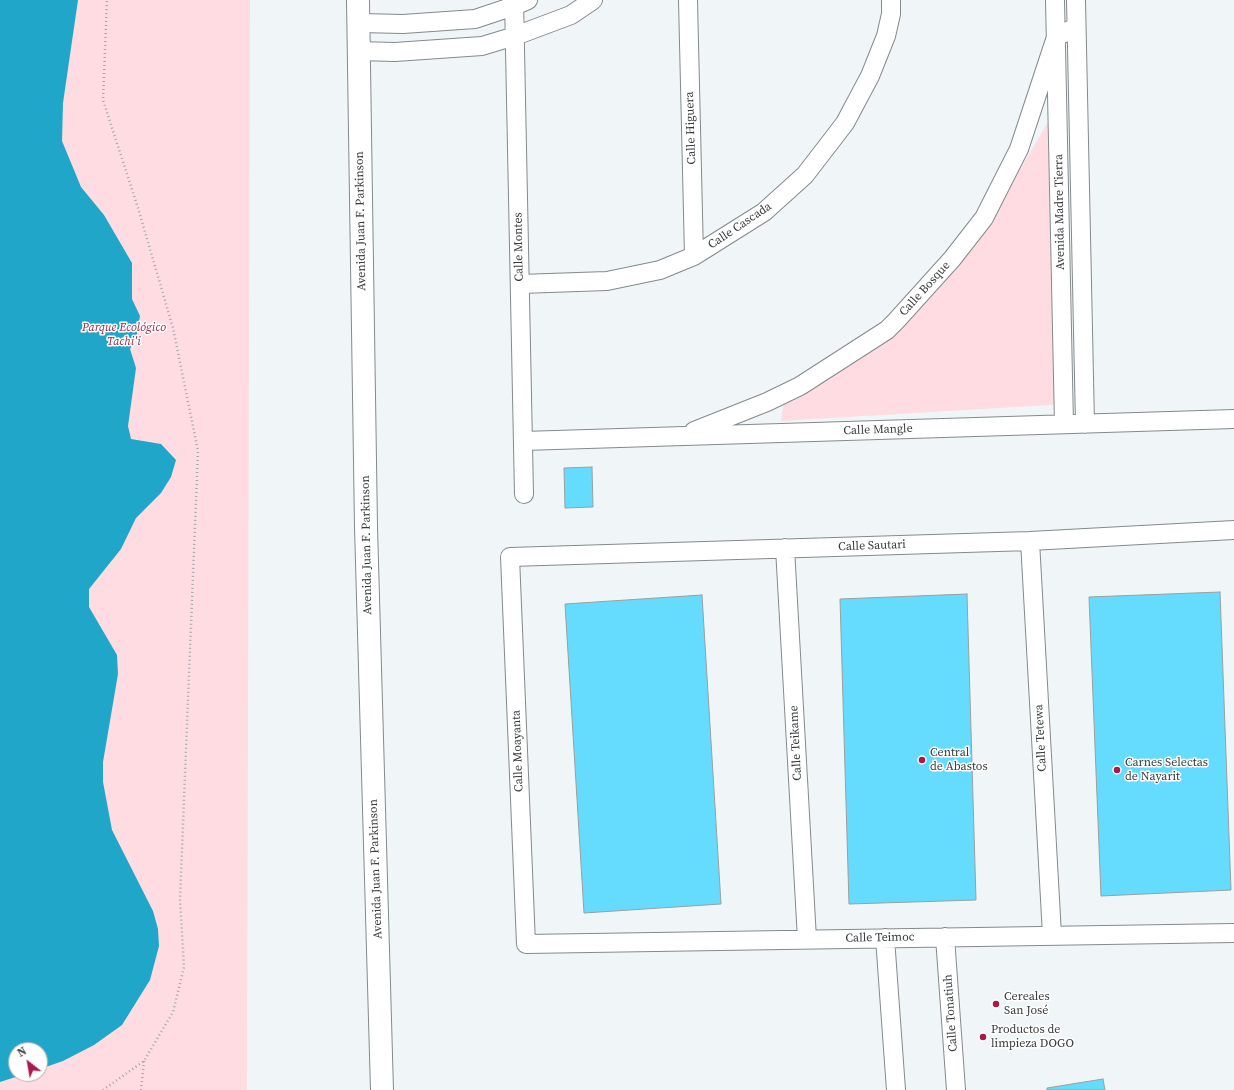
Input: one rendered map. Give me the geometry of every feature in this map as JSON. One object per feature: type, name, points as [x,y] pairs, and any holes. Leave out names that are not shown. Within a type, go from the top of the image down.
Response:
[{"type":"main road","name":"Avenida Juan F. Parkinson","points":[[358,0],[366,519],[382,1090]]},
{"type":"street","points":[[358,51],[395,52],[482,46],[515,36],[571,15],[593,0]]},
{"type":"street","name":"Calle Higuera","points":[[688,0],[694,256]]},
{"type":"street","name":"Calle Cascada","points":[[520,284],[607,281],[660,270],[694,256],[764,212],[805,175],[845,123],[870,76],[886,36],[891,14],[891,0]]},
{"type":"street","name":"Avenida Madre Tierra","points":[[1055,0],[1064,424]]},
{"type":"street","name":"Avenida Madre Tierra","points":[[1076,0],[1086,424]]},
{"type":"street","points":[[359,23],[403,24],[475,19],[519,2]]},
{"type":"street","name":"Calle Montes","points":[[519,2],[515,36],[524,494]]},
{"type":"street","points":[[1056,37],[1076,27]]},
{"type":"street","name":"Calle Bosque","points":[[682,436],[767,402],[800,386],[887,330],[896,321],[952,259],[984,218],[1019,149],[1056,37]]},
{"type":"street","points":[[1059,184],[1080,183]]},
{"type":"street","name":"Calle Mangle","points":[[523,441],[1234,419]]},
{"type":"street","name":"Calle Sautari","points":[[510,557],[1030,541],[1234,530]]},
{"type":"street","name":"Calle Tetewa","points":[[1030,541],[1052,936]]},
{"type":"street","name":"Calle Teikame","points":[[785,548],[807,939]]},
{"type":"street","name":"Calle Moayanta","points":[[510,557],[526,944]]},
{"type":"street","name":"Calle Teimoc","points":[[526,944],[1234,933]]},
{"type":"street","name":"Calle Tonatiuh","points":[[945,937],[956,1090]]},
{"type":"street","points":[[885,938],[896,1090]]},
{"type":"path","points":[[104,1090],[144,1061],[173,1012],[184,968],[180,899],[198,451],[173,328],[138,208],[103,100],[107,0]]},
{"type":"path","points":[[141,1090],[144,1061]]},
{"type":"green space","name":"Parque Ecológico Tachi'i","points":[[0,0],[250,0],[247,1090],[0,1090]]},
{"type":"green space","points":[[1054,112],[1067,404],[781,421],[784,399],[899,328],[987,225]]},
{"type":"water","points":[[0,0],[78,0],[63,103],[62,141],[81,187],[104,215],[132,263],[132,299],[140,316],[137,334],[130,349],[136,368],[128,426],[131,439],[161,444],[176,460],[171,477],[161,493],[136,518],[121,549],[89,589],[89,607],[117,655],[118,674],[103,762],[103,782],[112,830],[153,911],[158,929],[159,946],[150,980],[122,1025],[94,1045],[63,1061],[48,1066],[48,1042],[8,1042],[8,1079],[0,1082]]},
{"type":"building","points":[[592,467],[593,507],[565,508],[564,468]]},
{"type":"building","points":[[1220,592],[1231,890],[1101,896],[1089,597]]},
{"type":"building","points":[[967,594],[976,900],[849,904],[840,599]]},
{"type":"building","points":[[702,595],[721,904],[584,913],[565,604]]},
{"type":"building","points":[[1103,1079],[1105,1090],[1047,1090],[1047,1088]]},
{"type":"place","name":"Central de Abastos","points":[[922,760]]},
{"type":"place","name":"Carnes Selectas de Nayarit","points":[[1117,770]]},
{"type":"place","name":"Cereales San José","points":[[996,1004]]},
{"type":"place","name":"Productos de limpieza DOGO","points":[[983,1037]]}]
